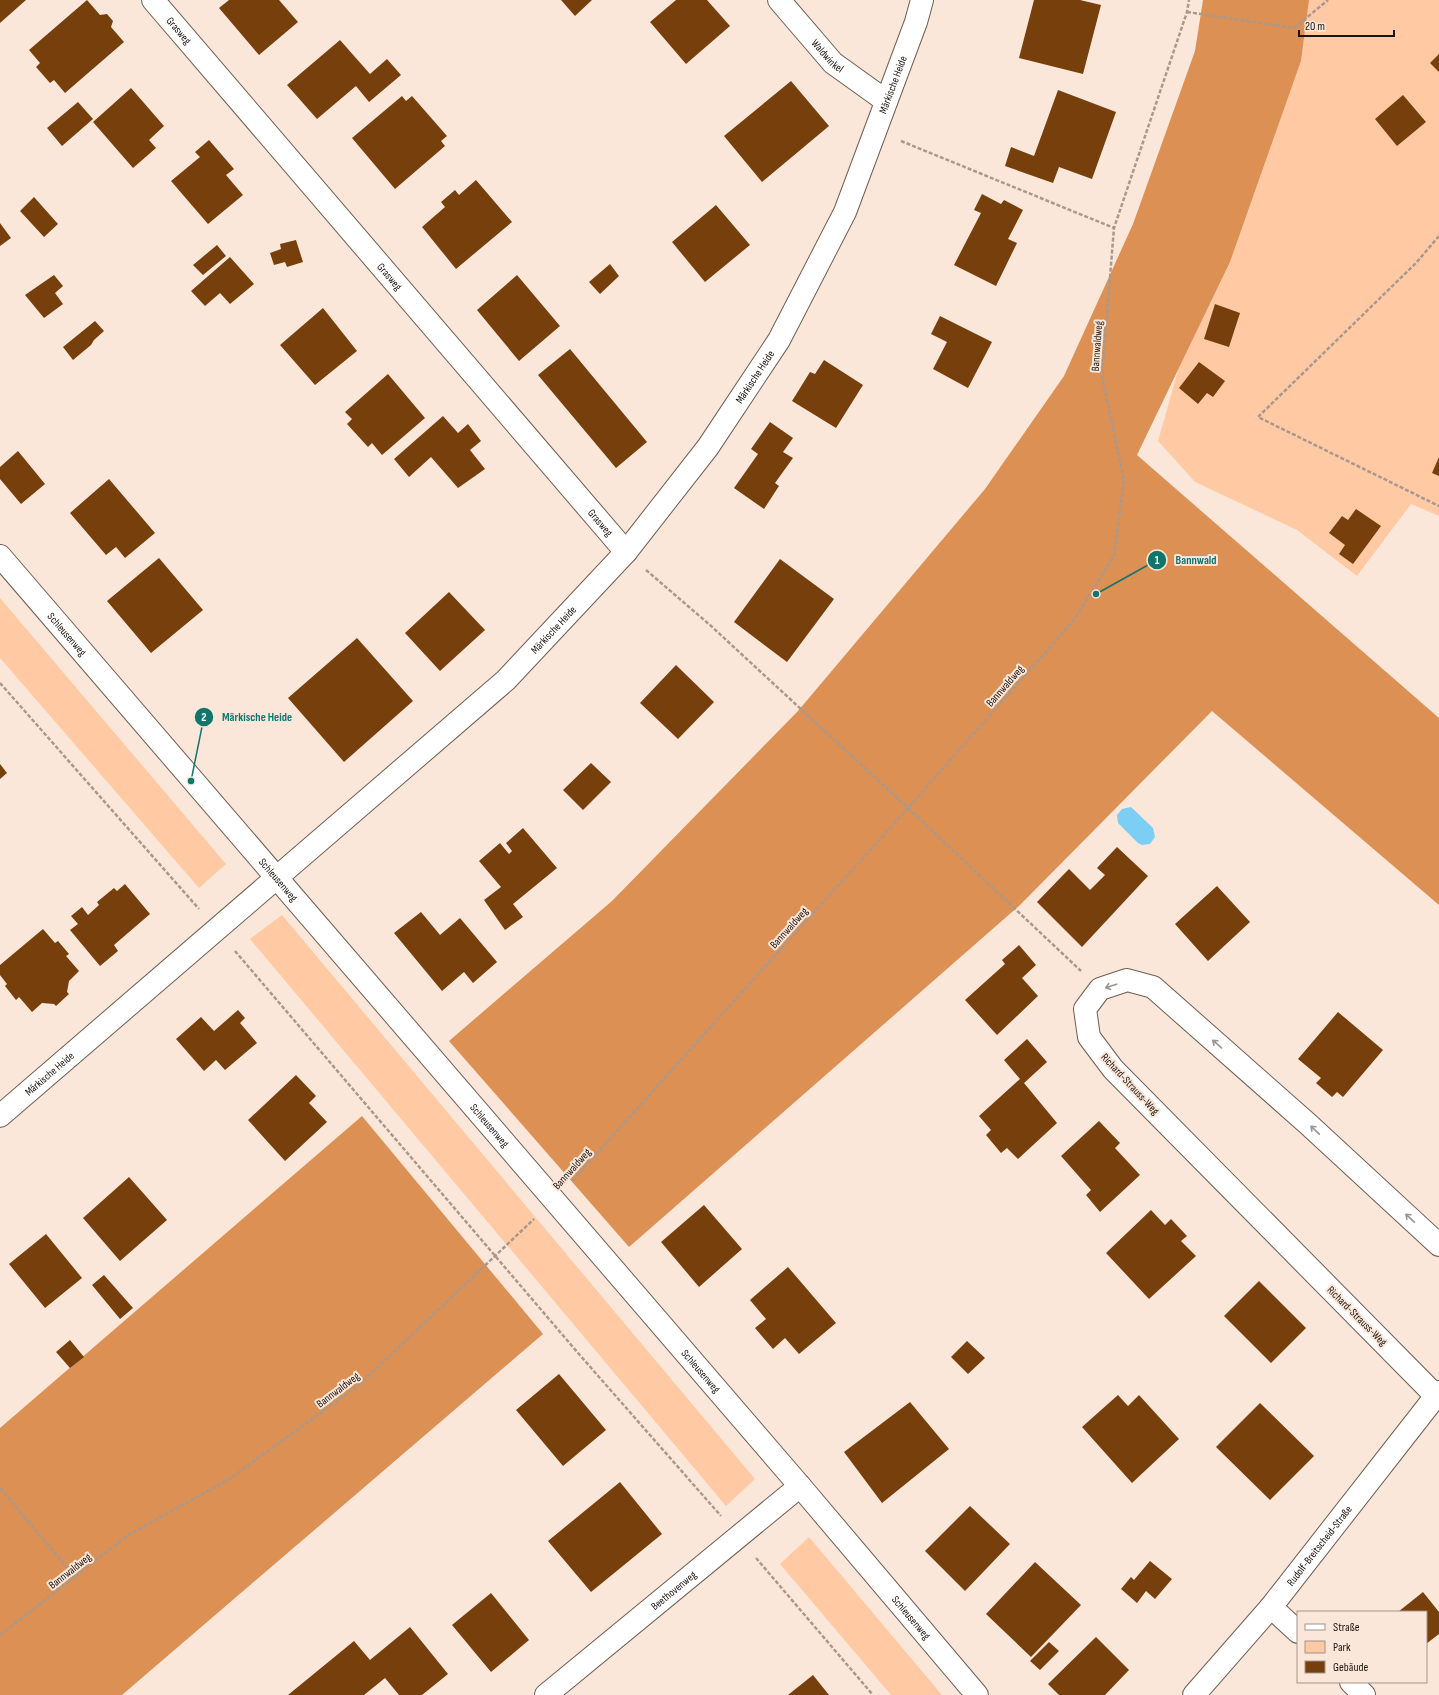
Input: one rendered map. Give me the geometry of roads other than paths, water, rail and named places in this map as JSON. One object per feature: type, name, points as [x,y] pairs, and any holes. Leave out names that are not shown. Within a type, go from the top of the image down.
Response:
[{"type":"street","name":"Grasweg","points":[[153,0],[626,552]]},
{"type":"street","name":"Waldwinkel","points":[[779,0],[833,63],[886,101]]},
{"type":"street","name":"Märkische Heide","points":[[0,1116],[277,879],[506,680],[626,552],[708,447],[779,340],[845,212],[916,22],[922,0]]},
{"type":"street","name":"Schleusenweg","points":[[0,556],[978,1695]]},
{"type":"street","name":"Richard-Strauss-Weg","points":[[1437,1394],[1113,1069],[1089,1037],[1085,1009],[1100,989],[1127,980],[1153,987],[1308,1124],[1439,1245]]},
{"type":"street","name":"Rudolf-Breitscheid-Straße","points":[[1194,1695],[1271,1607],[1437,1394]]},
{"type":"street","name":"Beethovenweg","points":[[546,1695],[800,1486]]},
{"type":"street","points":[[1271,1607],[1297,1631]]},
{"type":"street","points":[[1352,1683],[1364,1695]]},
{"type":"water","points":[[1131,807],[1153,828],[1155,837],[1150,844],[1142,845],[1138,843],[1118,823],[1117,815],[1122,809]]},
{"type":"place","name":"Bannwald","points":[[1096,594]]},
{"type":"place","name":"Märkische Heide","points":[[191,781]]}]
